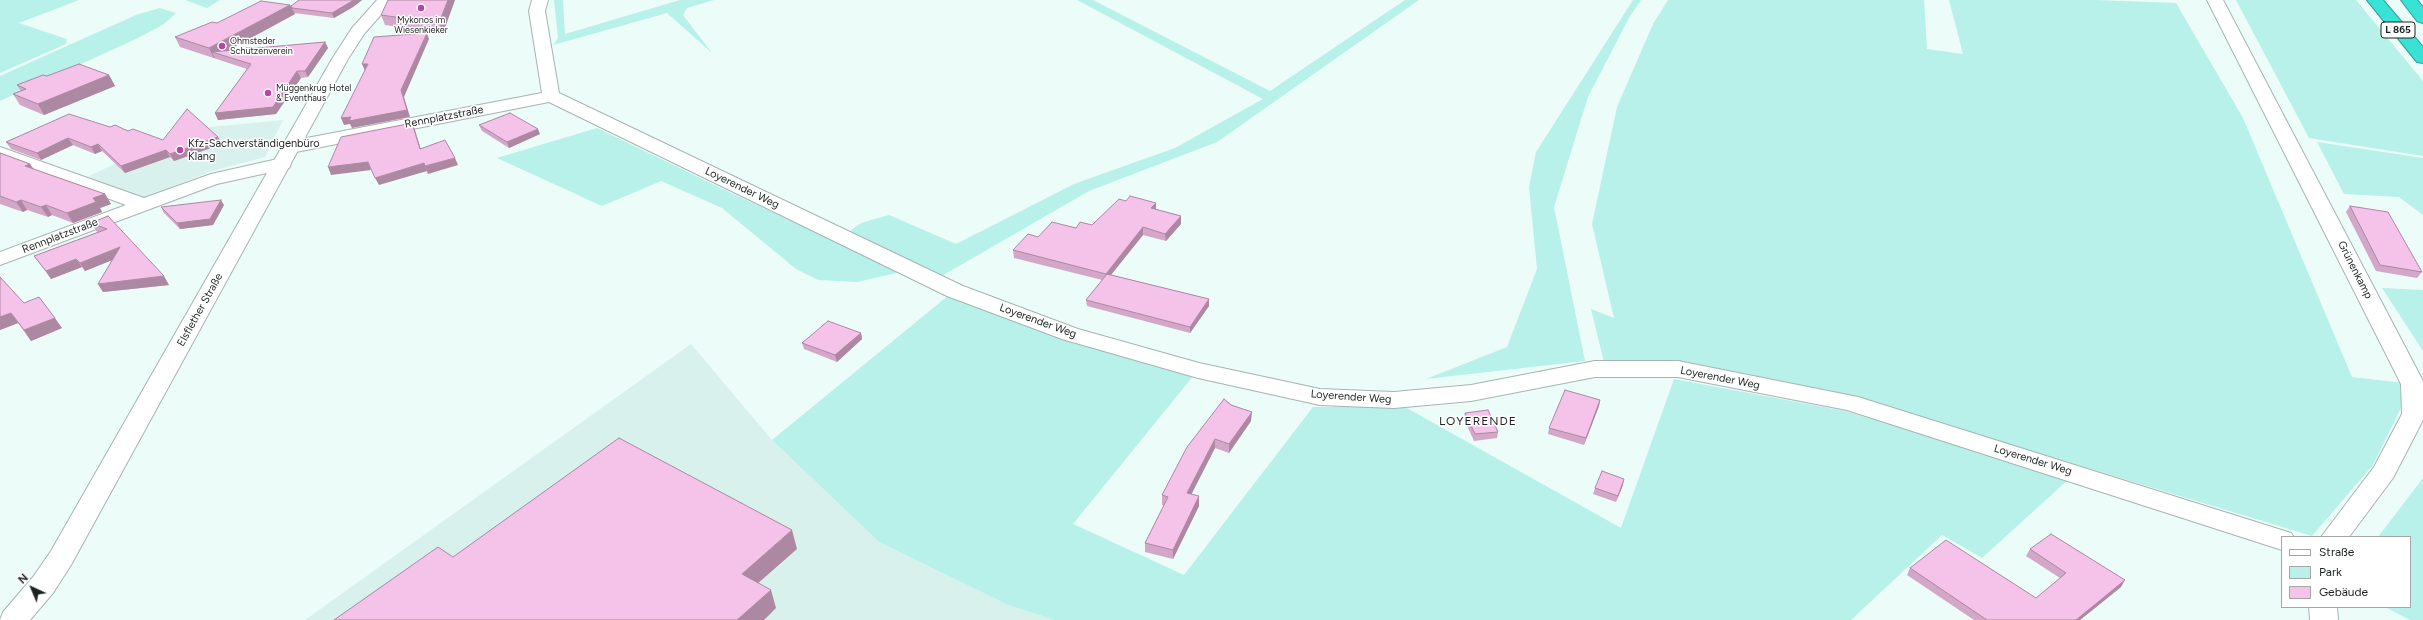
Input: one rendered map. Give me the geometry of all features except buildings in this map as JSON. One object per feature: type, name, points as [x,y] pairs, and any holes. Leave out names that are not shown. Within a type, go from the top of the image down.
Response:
[{"type":"highway","name":"L 865","points":[[2375,0],[2423,58]]},
{"type":"highway","name":"L 865","points":[[2409,0],[2423,18]]},
{"type":"street","name":"Elsflether Straße","points":[[13,620],[43,585],[61,558],[352,38],[369,17],[386,0]]},
{"type":"street","points":[[540,0],[537,11],[551,96]]},
{"type":"street","name":"Grünenkamp","points":[[2215,0],[2413,384],[2414,414],[2384,472],[2335,536]]},
{"type":"street","name":"Rennplatzstraße","points":[[0,259],[142,204],[286,156],[551,96]]},
{"type":"street","name":"Loyerender Weg","points":[[551,96],[955,291],[1070,334],[1198,370],[1320,397],[1394,400],[1471,393],[1595,369],[1678,369],[1850,403],[2281,540]]},
{"type":"street","points":[[0,153],[142,204]]},
{"type":"street","points":[[2323,608],[2324,620]]},
{"type":"shaded area","points":[[283,120],[265,157],[212,171],[143,198],[87,177],[189,129]]},
{"type":"shaded area","points":[[691,344],[772,440],[879,542],[1008,605],[1055,620],[305,620]]},
{"type":"green space","points":[[0,0],[79,0],[19,23],[67,39],[66,44],[0,73]]},
{"type":"green space","points":[[185,0],[220,0],[207,8]]},
{"type":"green space","points":[[554,0],[563,0],[565,34],[680,0],[714,0],[687,8],[683,15],[712,53],[667,13],[553,45],[558,38]]},
{"type":"green space","points":[[1077,0],[1093,0],[1270,91],[1405,0],[1419,0],[1217,142],[1089,191],[940,277],[850,231],[861,223],[889,215],[956,244],[1074,184],[1175,148],[1263,99]]},
{"type":"green space","points":[[1633,0],[1641,0],[1630,16],[1588,97],[1554,207],[1585,361],[1426,379],[1507,347],[1537,269],[1529,187],[1536,152]]},
{"type":"green space","points":[[1668,0],[1924,0],[1927,49],[1963,54],[1949,0],[2096,0],[2176,3],[2243,118],[2352,377],[2404,383],[2402,406],[2373,465],[2312,536],[1853,397],[1604,362],[1591,309],[1614,318],[1592,224],[1617,107],[1653,24]]},
{"type":"green space","points":[[2236,0],[2356,0],[2423,81],[2423,156],[2309,138]]},
{"type":"green space","points":[[160,8],[176,13],[164,24],[138,38],[0,101],[0,76],[136,15]]},
{"type":"green space","points":[[597,128],[727,191],[901,272],[857,282],[818,280],[796,269],[722,208],[661,181],[602,206],[497,158]]},
{"type":"green space","points":[[2317,142],[2423,158],[2423,215],[2399,197],[2344,194]]},
{"type":"green space","points":[[2382,288],[2423,290],[2423,351]]},
{"type":"green space","points":[[949,295],[1194,375],[1073,524],[1184,575],[1313,407],[1405,407],[1621,528],[1674,379],[1845,411],[2070,478],[1982,558],[1942,535],[1851,620],[1055,620],[1008,605],[879,542],[772,440]]},
{"type":"green space","points":[[2423,478],[2423,620],[2410,620],[2387,608],[2411,608],[2411,536],[2379,536]]},
{"type":"place","name":"Mykonos im Wiesenkieker","points":[[421,8]]},
{"type":"place","name":"Ohmsteder Schützenverein","points":[[222,46]]},
{"type":"place","name":"Müggenkrug Hotel & Eventhaus","points":[[268,93]]},
{"type":"place","name":"Kfz-Sachverständigenbüro Klang","points":[[180,150]]},
{"type":"district","name":"LOYERENDE","points":[[1478,421]]}]
